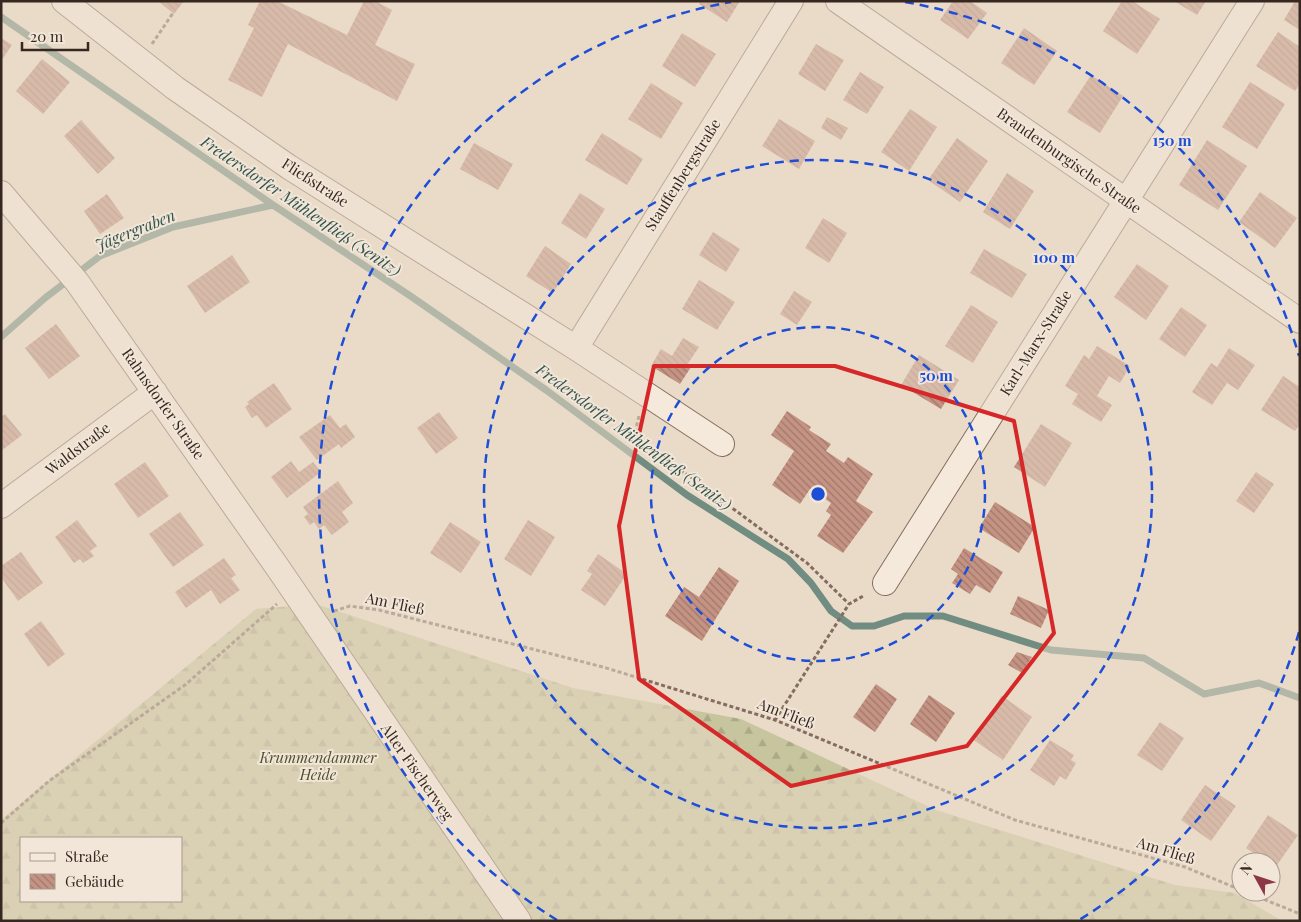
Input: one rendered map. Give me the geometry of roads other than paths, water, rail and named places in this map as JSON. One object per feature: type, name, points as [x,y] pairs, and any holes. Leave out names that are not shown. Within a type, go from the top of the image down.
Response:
[{"type":"street","name":"Fließstraße","points":[[64,1],[175,88],[289,167],[576,348],[722,444]]},
{"type":"street","name":"Stauffenbergstraße","points":[[576,348],[791,1]]},
{"type":"street","name":"Brandenburgische Straße","points":[[838,1],[1300,321]]},
{"type":"street","name":"Karl-Marx-Straße","points":[[884,584],[1252,1]]},
{"type":"street","name":"Rahnsdorfer Straße","points":[[1,193],[72,274],[314,623]]},
{"type":"street","name":"Waldstraße","points":[[1,506],[155,392]]},
{"type":"street","name":"Alter Fischerweg","points":[[314,623],[519,921]]},
{"type":"waterway","name":"Fredersdorfer Mühlenfließ (Senitz)","points":[[1,17],[273,205],[409,295],[546,390],[687,495],[788,559],[811,583],[831,611],[852,626],[874,626],[904,616],[943,616],[1051,650],[1144,658],[1204,694],[1259,683],[1300,698]]},
{"type":"waterway","name":"Jägergraben","points":[[1,337],[45,298],[100,256],[173,227],[273,205]]},
{"type":"park label","name":"Krummendammer Heide","points":[[318,766]]}]
